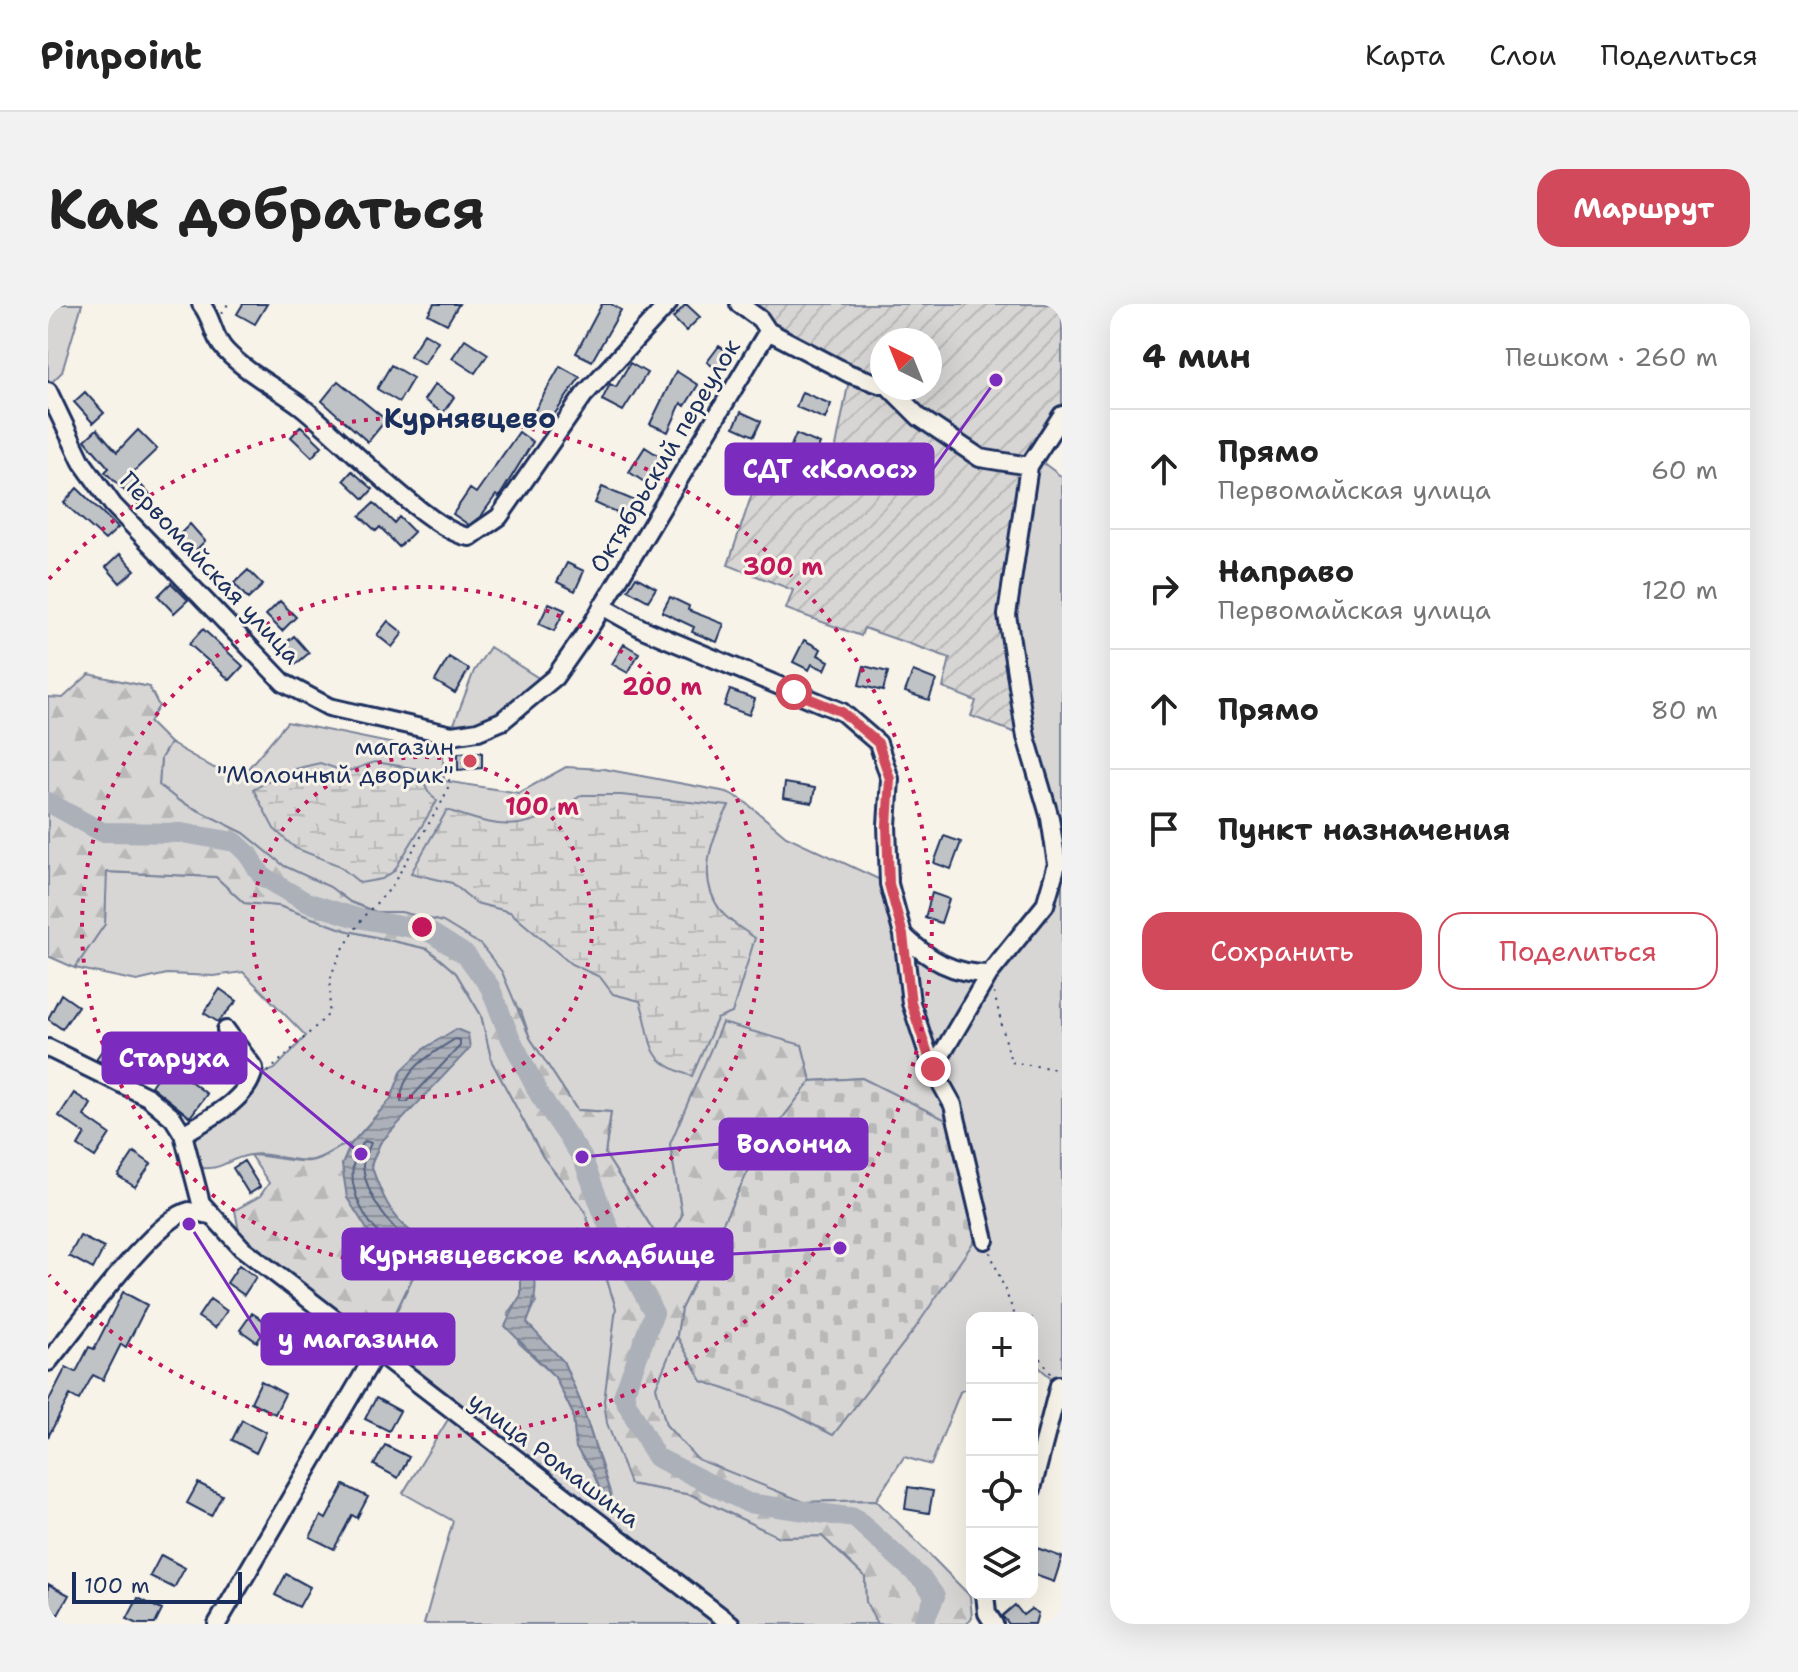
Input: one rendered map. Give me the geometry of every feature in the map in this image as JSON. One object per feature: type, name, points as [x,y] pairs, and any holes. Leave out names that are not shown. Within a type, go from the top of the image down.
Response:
[{"type":"street","points":[[201,304],[214,324],[214,337],[228,353],[303,407],[334,438],[447,529],[470,537],[499,517],[584,395],[668,304]]},
{"type":"street","points":[[739,304],[760,319],[768,331],[850,374],[870,381]]},
{"type":"street","name":"Октябрьский переулок","points":[[602,606],[768,331]]},
{"type":"street","name":"Первомайская улица","points":[[48,391],[82,462],[113,505],[284,683],[329,707],[452,735],[478,731],[502,721],[555,677],[602,606]]},
{"type":"street","points":[[902,400],[919,417],[980,458],[1029,466]]},
{"type":"street","points":[[933,1069],[989,974],[1045,905],[1057,864],[1050,818],[1026,737],[1007,615],[1029,466],[1062,415]]},
{"type":"street","points":[[602,606],[643,629],[842,712],[878,743],[890,779],[887,825],[889,884],[903,935],[911,1003],[933,1069],[953,1105],[985,1240]]},
{"type":"street","points":[[903,935],[925,957],[965,974],[989,974]]},
{"type":"street","points":[[183,1134],[223,1111],[253,1078],[254,1068],[226,1030]]},
{"type":"street","name":"улица Ромашина","points":[[48,1048],[148,1097],[173,1118],[183,1134],[201,1203],[242,1248],[377,1351],[452,1413],[731,1624]]},
{"type":"street","points":[[48,1362],[187,1199],[191,1167]]},
{"type":"street","points":[[168,1224],[189,1211],[209,1215]]},
{"type":"street","points":[[217,1624],[377,1351]]},
{"type":"street","points":[[1038,1466],[1059,1385]]},
{"type":"street","points":[[986,1600],[987,1613],[994,1624]]},
{"type":"path","points":[[253,1078],[275,1069],[329,1014],[331,975],[364,916],[390,889],[443,800],[449,785],[452,735]]},
{"type":"path","points":[[989,974],[1011,1062],[1062,1070]]},
{"type":"path","points":[[985,1240],[1014,1312]]},
{"type":"path","points":[[1038,1354],[1059,1385]]},
{"type":"green space","points":[[48,304],[82,304],[62,372],[48,386]]},
{"type":"green space","points":[[739,304],[1062,304],[1062,415],[1034,456],[1007,615],[1026,737],[971,716],[976,701],[943,688],[950,658],[864,628],[861,636],[786,609],[793,590],[728,565],[763,461],[823,483],[835,452],[850,375]]},
{"type":"green space","points":[[1034,456],[1062,477],[1062,1383],[1059,1385],[1038,1366],[1038,1312],[966,1312],[966,1388],[960,1392],[931,1465],[904,1457],[876,1500],[804,1502],[696,1459],[666,1425],[655,1387],[677,1336],[702,1381],[785,1410],[833,1435],[916,1327],[862,1078],[811,1081],[802,1045],[670,1144],[682,1215],[666,1250],[605,1154],[611,1112],[577,1110],[530,1038],[521,1011],[401,912],[376,912],[350,902],[330,887],[284,866],[244,833],[179,801],[159,785],[161,758],[170,743],[214,768],[246,771],[287,722],[443,754],[444,781],[519,793],[566,767],[604,769],[727,792],[743,800],[786,836],[889,884],[903,935],[925,957],[989,974],[1029,928],[1057,864],[1007,615]]},
{"type":"green space","points":[[490,647],[540,679],[502,712],[480,721],[454,724],[474,671]]},
{"type":"green space","points":[[89,674],[149,687],[159,706],[149,722],[170,743],[161,758],[159,785],[179,801],[244,833],[284,866],[330,887],[350,902],[376,912],[401,912],[443,922],[481,945],[502,972],[530,1038],[577,1110],[611,1112],[605,1154],[665,1249],[682,1215],[670,1144],[722,1023],[802,1045],[811,1081],[759,1149],[681,1309],[677,1336],[656,1387],[666,1425],[697,1459],[804,1502],[876,1500],[966,1592],[972,1617],[967,1624],[877,1624],[866,1602],[865,1577],[822,1536],[779,1537],[692,1495],[630,1484],[607,1423],[604,1401],[616,1308],[585,1211],[543,1157],[492,1062],[481,1015],[456,973],[428,949],[345,930],[279,906],[244,903],[216,877],[107,872],[105,924],[75,968],[48,956],[48,697],[63,698]]},
{"type":"green space","points":[[375,762],[418,769],[428,791],[437,801],[394,871],[382,879],[360,883],[338,865],[295,848],[274,829],[253,789],[290,770],[320,763],[346,772]]},
{"type":"green space","points":[[582,795],[621,795],[729,806],[712,845],[709,885],[724,915],[755,938],[732,1013],[717,1019],[692,1076],[665,1064],[658,1057],[650,1040],[640,1001],[613,994],[600,977],[571,964],[510,912],[476,903],[452,883],[411,873],[447,810],[486,822],[517,824],[546,816]]},
{"type":"green space","points":[[106,872],[216,877],[244,903],[279,906],[345,930],[428,949],[456,973],[481,1015],[492,1062],[543,1157],[585,1211],[616,1308],[613,1345],[630,1484],[692,1495],[779,1537],[822,1536],[865,1577],[866,1602],[877,1624],[424,1624],[453,1521],[403,1493],[452,1413],[377,1351],[429,1244],[407,1229],[392,1211],[371,1165],[380,1143],[400,1120],[402,1070],[391,1099],[351,1144],[312,1160],[258,1154],[217,1167],[191,1167],[183,1134],[253,1078],[275,1069],[306,1036],[243,972],[214,976],[167,974],[137,981],[75,968],[105,924]],"holes":[[[521,1258],[536,1302],[526,1323],[563,1361],[581,1403],[611,1495],[605,1500],[592,1470],[576,1448],[573,1414],[555,1377],[519,1343],[508,1315],[521,1295]]]},
{"type":"green space","points":[[862,1078],[954,1124],[979,1234],[916,1327],[833,1435],[785,1410],[702,1381],[677,1336],[681,1309],[759,1149],[811,1081]]},
{"type":"green space","points":[[351,1144],[342,1165],[379,1248],[418,1266],[377,1351],[242,1248],[235,1210],[260,1196],[269,1183],[250,1155],[310,1161]]},
{"type":"water","points":[[456,1029],[468,1034],[470,1048],[380,1143],[371,1165],[392,1211],[407,1229],[429,1244],[418,1266],[379,1248],[347,1198],[342,1165],[351,1144],[391,1099],[402,1070],[425,1048]]},
{"type":"water","points":[[531,1254],[535,1289],[527,1323],[563,1361],[581,1403],[611,1496],[605,1501],[592,1470],[576,1448],[573,1414],[555,1377],[505,1326],[521,1295],[521,1258]]},
{"type":"building","points":[[243,304],[267,304],[255,324],[237,314]]},
{"type":"building","points":[[434,304],[459,304],[447,324],[428,314]]},
{"type":"building","points":[[602,304],[611,304],[621,310],[592,361],[576,353]]},
{"type":"building","points":[[686,304],[700,317],[686,331],[673,318]]},
{"type":"building","points":[[424,333],[438,341],[424,364],[410,356]]},
{"type":"building","points":[[465,339],[488,354],[475,373],[452,358]]},
{"type":"building","points":[[719,346],[732,355],[720,372],[707,362]]},
{"type":"building","points":[[630,363],[647,373],[623,411],[602,400],[610,384],[616,387]]},
{"type":"building","points":[[391,365],[413,378],[399,402],[377,389]]},
{"type":"building","points":[[560,366],[580,377],[545,428],[530,419]]},
{"type":"building","points":[[676,371],[698,385],[685,406],[681,403],[668,432],[650,424]]},
{"type":"building","points":[[338,381],[386,420],[368,442],[322,401]]},
{"type":"building","points":[[435,384],[454,397],[443,413],[424,400]]},
{"type":"building","points":[[85,392],[104,413],[93,423],[74,402]]},
{"type":"building","points":[[802,392],[831,404],[825,419],[796,407]]},
{"type":"building","points":[[741,412],[761,421],[754,436],[734,427]]},
{"type":"building","points":[[301,426],[322,446],[312,457],[291,437]]},
{"type":"building","points":[[97,429],[117,452],[138,430],[157,449],[131,474],[150,495],[139,505],[105,472],[109,468],[85,440]]},
{"type":"building","points":[[519,432],[533,442],[499,497],[496,495],[481,516],[469,525],[453,514],[470,489],[476,493]]},
{"type":"building","points":[[796,434],[820,444],[812,462],[788,453]]},
{"type":"building","points":[[645,447],[662,458],[646,483],[629,472]]},
{"type":"building","points":[[352,471],[373,489],[364,499],[344,480]]},
{"type":"building","points":[[602,487],[640,503],[632,520],[595,503]]},
{"type":"building","points":[[77,488],[118,528],[105,540],[64,503]]},
{"type":"building","points":[[374,503],[394,523],[399,517],[414,532],[399,547],[380,527],[376,531],[360,516]]},
{"type":"building","points":[[190,524],[205,541],[194,552],[178,536]]},
{"type":"building","points":[[120,554],[135,570],[120,583],[106,567]]},
{"type":"building","points":[[567,563],[584,571],[575,591],[557,582]]},
{"type":"building","points":[[248,570],[263,585],[248,599],[234,583]]},
{"type":"building","points":[[636,577],[656,588],[648,601],[628,590]]},
{"type":"building","points":[[171,583],[188,600],[174,613],[158,596]]},
{"type":"building","points":[[670,597],[689,606],[688,610],[724,624],[717,642],[692,632],[694,627],[662,612]]},
{"type":"building","points":[[280,601],[296,617],[282,631],[266,615]]},
{"type":"building","points":[[549,603],[565,610],[554,631],[539,624]]},
{"type":"building","points":[[388,621],[403,633],[392,647],[377,635]]},
{"type":"building","points":[[203,629],[243,666],[230,680],[189,644]]},
{"type":"building","points":[[294,636],[309,653],[296,664],[281,647]]},
{"type":"building","points":[[804,640],[821,649],[818,655],[829,661],[825,670],[812,664],[809,670],[793,662]]},
{"type":"building","points":[[624,644],[639,653],[628,673],[612,664]]},
{"type":"building","points":[[449,657],[469,669],[455,693],[435,681]]},
{"type":"building","points":[[864,666],[888,672],[883,691],[859,685]]},
{"type":"building","points":[[913,671],[936,680],[929,700],[905,692]]},
{"type":"building","points":[[730,690],[755,699],[749,715],[724,706]]},
{"type":"building","name":"магазин \"Молочный дворик\"","points":[[482,752],[482,768],[458,770],[458,753]]},
{"type":"building","points":[[785,783],[815,788],[812,803],[783,798]]},
{"type":"building","points":[[944,836],[961,842],[951,869],[934,863]]},
{"type":"building","points":[[932,893],[949,899],[941,923],[925,918]]},
{"type":"building","points":[[220,989],[237,1001],[218,1022],[204,1013]]},
{"type":"building","points":[[61,994],[78,1006],[62,1029],[48,1019]]},
{"type":"building","points":[[112,1036],[129,1047],[114,1068],[96,1059]]},
{"type":"building","points":[[167,1063],[207,1094],[190,1117],[151,1086]]},
{"type":"building","points":[[74,1093],[91,1104],[84,1116],[110,1134],[95,1157],[78,1146],[85,1134],[59,1116]]},
{"type":"building","points":[[134,1152],[151,1164],[135,1187],[118,1176]]},
{"type":"building","points":[[244,1161],[260,1187],[249,1194],[233,1168]]},
{"type":"building","points":[[80,1236],[104,1248],[93,1269],[69,1256]]},
{"type":"building","points":[[239,1265],[256,1277],[244,1295],[227,1283]]},
{"type":"building","points":[[123,1292],[147,1305],[126,1347],[121,1344],[103,1380],[93,1375],[79,1400],[70,1395],[48,1437],[48,1402],[66,1367],[76,1372],[89,1347],[94,1349]]},
{"type":"building","points":[[210,1299],[227,1311],[215,1328],[198,1317]]},
{"type":"building","points":[[252,1313],[269,1324],[257,1342],[240,1330]]},
{"type":"building","points":[[261,1381],[285,1394],[275,1414],[251,1402]]},
{"type":"building","points":[[376,1398],[400,1411],[389,1431],[365,1419]]},
{"type":"building","points":[[242,1420],[266,1432],[256,1453],[232,1440]]},
{"type":"building","points":[[385,1445],[409,1457],[398,1478],[374,1465]]},
{"type":"building","points":[[198,1483],[222,1495],[211,1516],[187,1503]]},
{"type":"building","points":[[344,1485],[368,1497],[357,1518],[352,1515],[334,1549],[310,1537],[321,1516],[326,1519]]},
{"type":"building","points":[[908,1487],[933,1491],[929,1513],[905,1509]]},
{"type":"building","points":[[1038,1548],[1062,1557],[1054,1582],[1038,1576]]},
{"type":"building","points":[[161,1555],[185,1568],[174,1588],[150,1576]]},
{"type":"building","points":[[286,1574],[310,1587],[299,1607],[275,1595]]},
{"type":"building","points":[[48,1584],[69,1595],[58,1615],[48,1610]]},
{"type":"building","points":[[138,1598],[162,1610],[155,1624],[138,1624],[127,1619]]},
{"type":"building","points":[[1015,1605],[1023,1615],[1031,1609],[1038,1613],[1035,1624],[1009,1624],[1002,1616]]},
{"type":"waterway","points":[[48,802],[102,832],[182,833],[235,842],[247,853],[262,876],[306,902],[357,918],[428,931],[466,955],[490,987],[509,1035],[539,1094],[582,1157],[610,1231],[654,1313],[623,1396],[656,1457],[748,1503],[855,1518],[923,1580],[935,1596],[923,1624]]},
{"type":"place","name":"СДТ «Колос»","points":[[996,380]]},
{"type":"place","name":"магазин \"Молочный дворик\"","points":[[470,761]]},
{"type":"place","name":"Старуха","points":[[361,1154]]},
{"type":"place","name":"Волонча","points":[[582,1157]]},
{"type":"place","name":"у магазина","points":[[189,1224]]},
{"type":"place","name":"Курнявцевское кладбище","points":[[840,1248]]},
{"type":"district","name":"Курнявцево","points":[[470,418]]},
{"type":"route","points":[[794,692],[842,712],[878,743],[890,779],[887,825],[889,884],[903,935],[911,1003],[933,1069]]}]
